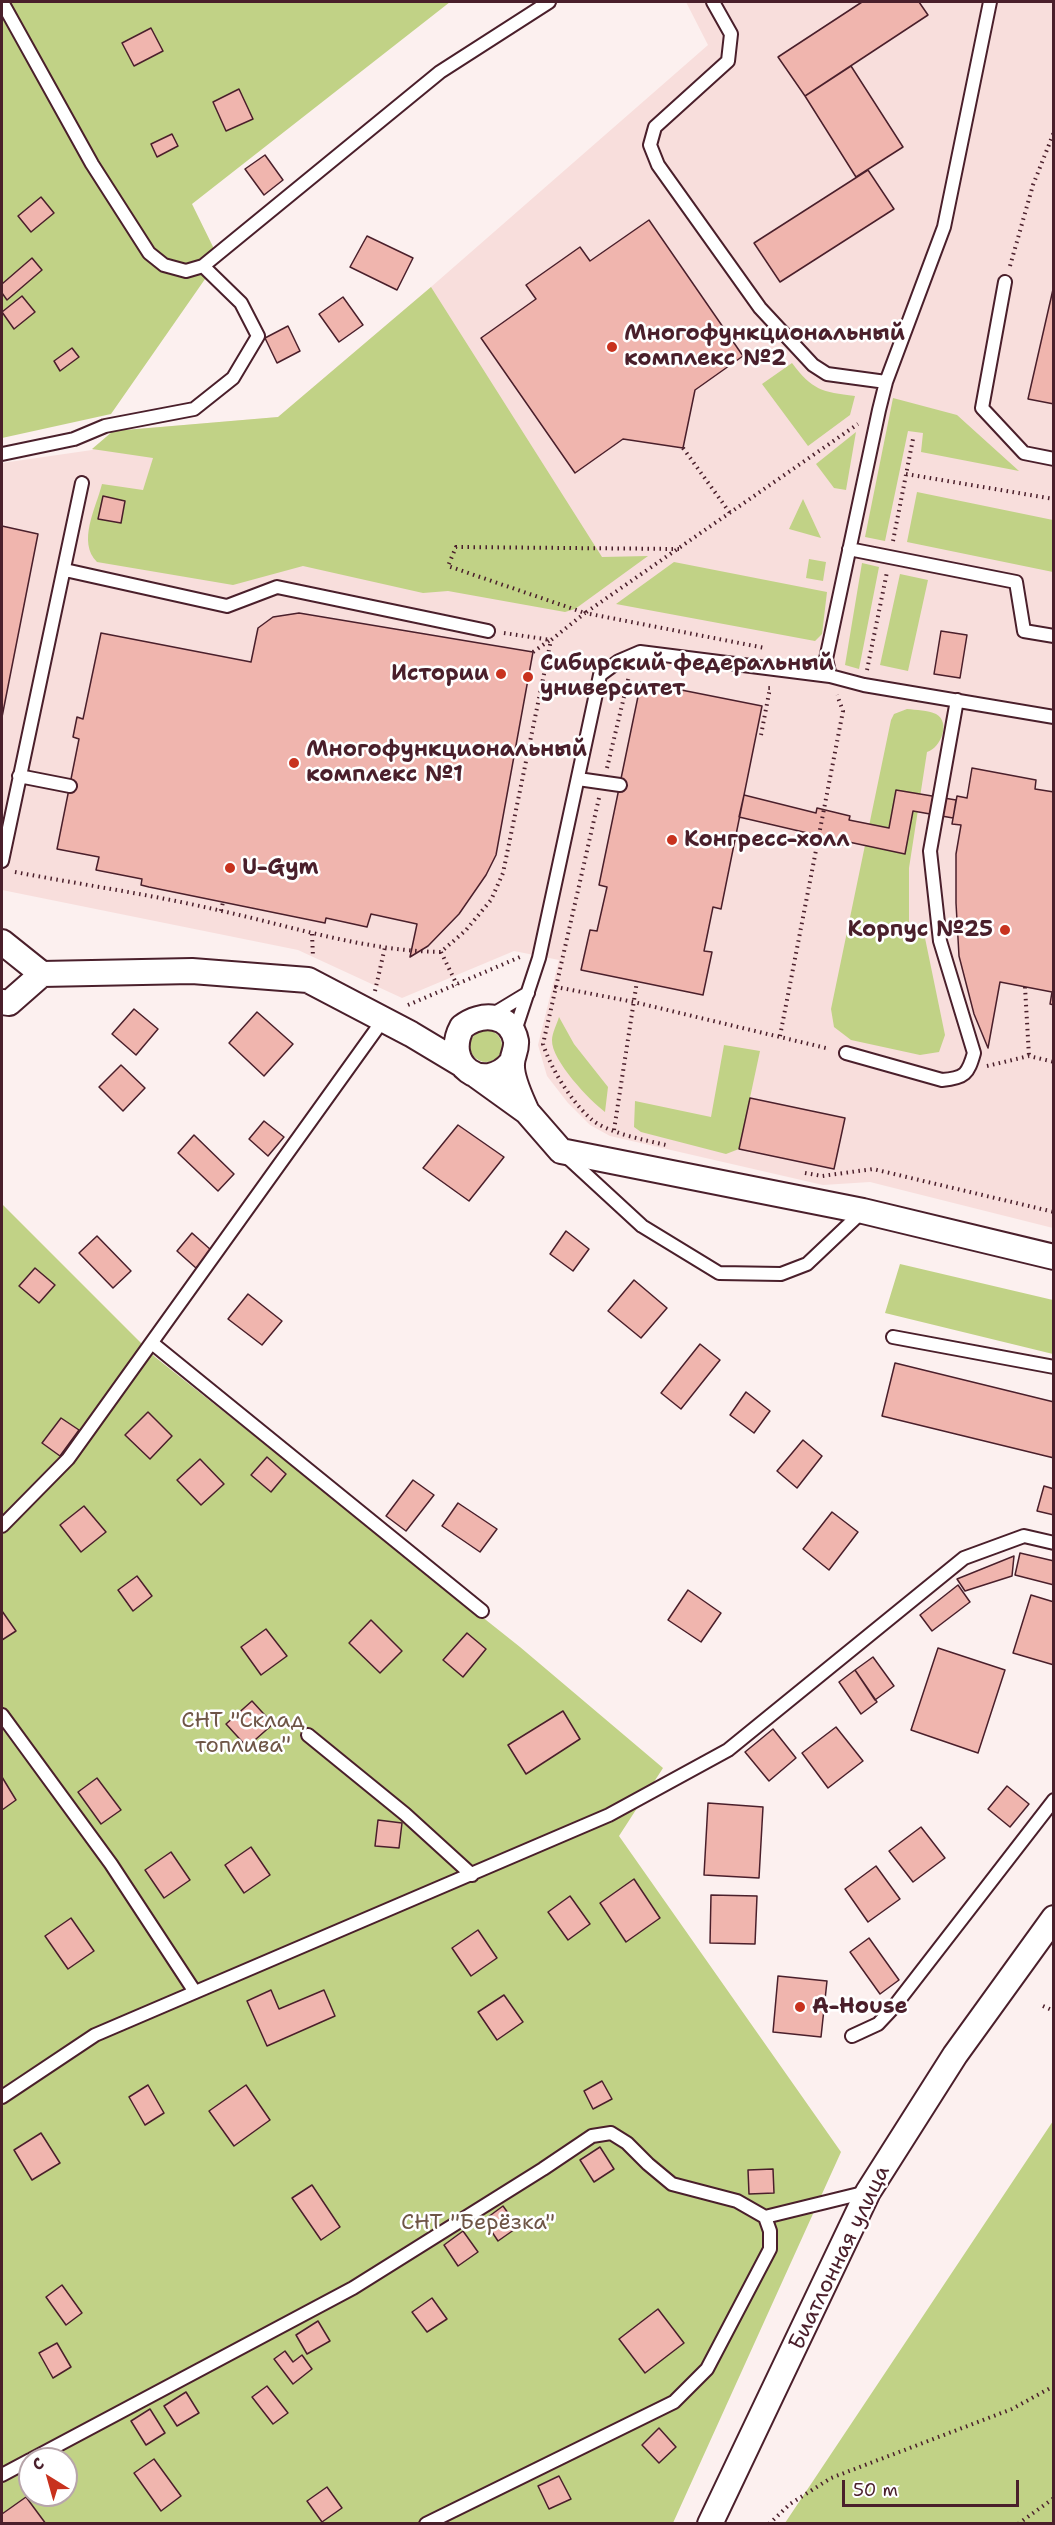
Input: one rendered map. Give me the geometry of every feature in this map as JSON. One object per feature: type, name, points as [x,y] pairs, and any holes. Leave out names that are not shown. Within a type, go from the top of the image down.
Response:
[{"type":"street","points":[[2,942],[42,974]]},
{"type":"street","points":[[4,1005],[42,974],[192,971],[308,980],[411,1034],[469,1070],[527,1112],[561,1151],[863,1211],[1053,1257]]},
{"type":"street","points":[[411,1034],[462,1027],[480,1016],[500,1019],[514,1034],[516,1044],[511,1063],[505,1070],[496,1075],[469,1070],[455,1046],[462,1027]]},
{"type":"street","points":[[511,1063],[517,1088],[527,1112]]},
{"type":"street","name":"Биатлонная улица","points":[[710,2523],[868,2192],[955,2055],[1053,1918]]},
{"type":"lane","points":[[2,2],[92,164],[149,253],[164,265],[186,271],[203,266],[440,72],[549,2]]},
{"type":"lane","points":[[713,2],[731,34],[728,62],[655,127],[650,145],[658,165],[760,308],[813,365],[827,374],[886,382]]},
{"type":"lane","points":[[830,676],[826,659],[879,410],[886,382],[944,227],[990,2]]},
{"type":"lane","points":[[2,454],[75,439],[105,426],[194,409],[233,378],[258,336],[241,303],[203,266]]},
{"type":"lane","points":[[1005,282],[982,408],[1024,453],[1053,459]]},
{"type":"lane","points":[[2,861],[82,483]]},
{"type":"lane","points":[[849,549],[1016,582],[1024,631],[1053,636]]},
{"type":"lane","points":[[65,570],[227,606],[277,587],[488,631]]},
{"type":"lane","points":[[514,1034],[538,958],[600,675],[620,661],[640,652],[830,676],[864,685],[1053,717]]},
{"type":"lane","points":[[846,1053],[942,1080],[958,1078],[969,1070],[974,1053],[940,941],[930,851],[957,700]]},
{"type":"lane","points":[[19,776],[70,786]]},
{"type":"lane","points":[[578,779],[620,785]]},
{"type":"lane","points":[[490,1016],[528,993]]},
{"type":"lane","points":[[2,1526],[68,1459],[383,1020]]},
{"type":"lane","points":[[561,1151],[642,1226],[719,1273],[781,1274],[807,1264],[863,1211]]},
{"type":"lane","points":[[892,1337],[1053,1367]]},
{"type":"lane","points":[[152,1343],[482,1611]]},
{"type":"lane","points":[[2,2097],[95,2035],[609,1815],[728,1750],[964,1558],[1024,1536],[1053,1543]]},
{"type":"lane","points":[[2,1715],[111,1864],[195,1992]]},
{"type":"lane","points":[[308,1735],[405,1814],[472,1875]]},
{"type":"lane","points":[[852,2036],[878,2024],[893,2008],[1053,1800]]},
{"type":"lane","points":[[55,2447],[353,2288],[543,2169],[591,2136],[611,2133],[627,2143],[672,2184],[737,2201],[765,2217],[770,2231],[770,2249],[707,2369],[674,2402],[426,2523]]},
{"type":"lane","points":[[765,2217],[868,2192]]},
{"type":"lane","points":[[2,2475],[18,2467]]},
{"type":"path","points":[[1005,282],[1033,185],[1053,132]]},
{"type":"path","points":[[679,549],[456,547],[448,566],[585,613],[679,549],[879,410]]},
{"type":"path","points":[[780,1036],[843,711],[864,685],[913,439]]},
{"type":"path","points":[[683,448],[730,513]]},
{"type":"path","points":[[906,474],[1053,499]]},
{"type":"path","points":[[13,872],[221,911],[312,934],[385,947],[441,952],[466,930],[491,900],[503,873],[551,640],[533,652]]},
{"type":"path","points":[[631,665],[543,1044],[556,1076],[591,1120],[627,1136],[672,1147]]},
{"type":"path","points":[[830,676],[843,711]]},
{"type":"path","points":[[759,686],[770,688],[761,735]]},
{"type":"path","points":[[221,911],[223,902]]},
{"type":"path","points":[[312,934],[313,959]]},
{"type":"path","points":[[374,992],[385,947]]},
{"type":"path","points":[[441,952],[457,985]]},
{"type":"path","points":[[403,1006],[523,956],[561,964]]},
{"type":"path","points":[[614,1130],[637,981]]},
{"type":"path","points":[[364,987],[384,997]]},
{"type":"path","points":[[556,987],[634,1002],[846,1053]]},
{"type":"path","points":[[1025,987],[1029,1056]]},
{"type":"path","points":[[969,1070],[1029,1056],[1053,1062]]},
{"type":"path","points":[[799,1172],[822,1176],[873,1169],[1053,1212]]},
{"type":"path","points":[[1044,2006],[1053,2011]]},
{"type":"path","points":[[769,2523],[789,2504],[831,2478],[1012,2409],[1053,2386]]},
{"type":"path","points":[[1018,2523],[1053,2498]]},
{"type":"shaded area","name":"Сибирский федеральный университет","points":[[686,2],[1053,2],[1053,1228],[870,1182],[823,1185],[610,1136],[590,1125],[568,1103],[547,1076],[538,1045],[559,960],[514,951],[402,998],[298,950],[2,890],[2,463],[92,450],[113,431],[278,417],[708,45]]},
{"type":"green space","points":[[2,2],[450,2],[192,204],[219,259],[111,414],[2,438]]},
{"type":"green space","points":[[431,287],[602,557],[648,556],[575,609],[565,612],[448,591],[423,593],[303,566],[233,585],[97,562],[88,545],[88,535],[102,484],[143,490],[153,458],[92,449],[113,431],[278,417]]},
{"type":"green space","points":[[792,363],[806,379],[819,388],[855,396],[850,415],[808,446],[762,384]]},
{"type":"green space","points":[[893,398],[957,415],[1019,471],[921,452],[923,433],[908,431],[885,541],[865,537]]},
{"type":"green space","points":[[856,432],[846,490],[834,488],[816,464]]},
{"type":"green space","points":[[917,492],[1053,520],[1053,572],[907,542]]},
{"type":"green space","points":[[803,499],[821,538],[789,529]]},
{"type":"green space","points":[[809,559],[826,562],[823,581],[806,578]]},
{"type":"green space","points":[[674,562],[827,592],[822,634],[815,641],[616,604]]},
{"type":"green space","points":[[862,563],[879,567],[859,669],[845,665]]},
{"type":"green space","points":[[900,574],[928,580],[908,671],[880,665]]},
{"type":"green space","points":[[907,709],[936,714],[943,723],[940,740],[932,750],[927,752],[909,868],[909,929],[925,938],[945,1035],[939,1052],[920,1055],[851,1040],[834,1027],[831,1009],[891,720],[894,714]]},
{"type":"green space","points":[[559,1017],[574,1044],[608,1087],[605,1112],[581,1090],[564,1069],[553,1048],[552,1040]]},
{"type":"green space","points":[[486,1030],[497,1035],[502,1046],[497,1057],[486,1062],[475,1057],[470,1046],[475,1035]]},
{"type":"green space","points":[[724,1045],[760,1051],[739,1149],[726,1154],[641,1132],[634,1127],[635,1101],[711,1117]]},
{"type":"green space","points":[[2,1204],[155,1357],[520,1647],[663,1768],[619,1836],[841,2152],[673,2523],[2,2523]]},
{"type":"green space","points":[[900,1264],[1053,1300],[1053,1354],[885,1313]]},
{"type":"green space","points":[[1053,2121],[1053,2523],[785,2523]]},
{"type":"building","points":[[862,2],[919,2],[928,15],[805,96],[778,57]]},
{"type":"building","points":[[151,28],[163,51],[134,66],[122,43]]},
{"type":"building","points":[[851,66],[903,147],[856,177],[805,96]]},
{"type":"building","points":[[239,89],[253,119],[226,131],[213,102]]},
{"type":"building","points":[[172,134],[178,146],[157,157],[151,144]]},
{"type":"building","points":[[265,155],[283,180],[264,195],[245,169]]},
{"type":"building","points":[[868,170],[894,209],[780,282],[754,243]]},
{"type":"building","points":[[41,197],[54,213],[31,232],[18,216]]},
{"type":"building","name":"Многофункциональный комплекс №2","points":[[649,220],[743,356],[695,390],[683,448],[623,439],[575,473],[481,338],[536,299],[526,285],[580,247],[590,261]]},
{"type":"building","points":[[367,236],[413,258],[397,290],[350,267]]},
{"type":"building","points":[[32,258],[42,270],[7,300],[2,293],[2,284]]},
{"type":"building","points":[[1054,285],[1054,404],[1028,399]]},
{"type":"building","points":[[22,296],[35,312],[14,329],[2,312]]},
{"type":"building","points":[[343,297],[363,325],[339,342],[319,314]]},
{"type":"building","points":[[288,326],[300,351],[277,363],[265,338]]},
{"type":"building","points":[[72,348],[79,357],[60,371],[54,361]]},
{"type":"building","points":[[103,496],[125,501],[121,523],[98,519]]},
{"type":"building","points":[[2,526],[38,534],[2,717]]},
{"type":"building","name":"Многофункциональный комплекс №1","points":[[299,613],[533,652],[496,855],[486,875],[459,914],[428,946],[410,957],[417,924],[371,914],[367,927],[326,918],[325,923],[149,887],[141,885],[142,879],[96,870],[99,857],[57,849],[79,739],[73,737],[77,717],[83,719],[101,633],[251,662],[258,628],[273,617]]},
{"type":"building","points":[[941,631],[967,635],[960,678],[934,674]]},
{"type":"building","name":"Конгресс-холл","points":[[641,682],[762,706],[721,909],[713,907],[704,951],[712,952],[703,995],[581,970],[590,930],[597,931],[607,887],[599,885]]},
{"type":"building","name":"Корпус №25","points":[[972,768],[1036,780],[1035,789],[1054,792],[1054,1005],[1050,1004],[1052,992],[1000,982],[988,1048],[974,1014],[959,956],[956,854],[961,825],[952,824],[957,796],[967,798]]},
{"type":"building","points":[[896,790],[956,800],[953,818],[913,811],[905,854],[844,841],[843,845],[811,838],[812,834],[739,817],[744,795],[816,813],[817,808],[850,816],[849,820],[889,828]]},
{"type":"building","points":[[134,1009],[158,1029],[136,1055],[112,1034]]},
{"type":"building","points":[[257,1012],[293,1044],[264,1076],[229,1043]]},
{"type":"building","points":[[121,1065],[145,1088],[123,1111],[99,1087]]},
{"type":"building","points":[[750,1098],[845,1118],[834,1169],[739,1149]]},
{"type":"building","points":[[264,1121],[284,1137],[268,1156],[249,1139]]},
{"type":"building","points":[[458,1125],[504,1157],[469,1201],[423,1168]]},
{"type":"building","points":[[194,1135],[234,1174],[218,1191],[178,1153]]},
{"type":"building","points":[[566,1231],[589,1249],[573,1271],[550,1254]]},
{"type":"building","points":[[192,1233],[211,1250],[196,1268],[177,1251]]},
{"type":"building","points":[[97,1236],[131,1271],[113,1288],[79,1253]]},
{"type":"building","points":[[35,1268],[55,1285],[39,1303],[19,1286]]},
{"type":"building","points":[[634,1280],[667,1308],[641,1338],[608,1311]]},
{"type":"building","points":[[248,1294],[282,1321],[262,1345],[228,1319]]},
{"type":"building","points":[[700,1344],[720,1360],[681,1409],[661,1393]]},
{"type":"building","points":[[895,1363],[1054,1402],[1054,1458],[882,1416]]},
{"type":"building","points":[[746,1392],[770,1411],[754,1433],[730,1415]]},
{"type":"building","points":[[148,1412],[172,1436],[150,1459],[125,1435]]},
{"type":"building","points":[[61,1418],[79,1430],[60,1456],[42,1443]]},
{"type":"building","points":[[803,1440],[822,1456],[797,1488],[777,1471]]},
{"type":"building","points":[[267,1457],[286,1474],[271,1492],[251,1475]]},
{"type":"building","points":[[200,1459],[224,1484],[201,1505],[177,1480]]},
{"type":"building","points":[[413,1480],[434,1495],[406,1531],[386,1516]]},
{"type":"building","points":[[1044,1486],[1054,1489],[1054,1515],[1037,1511]]},
{"type":"building","points":[[458,1503],[497,1529],[480,1552],[442,1526]]},
{"type":"building","points":[[84,1506],[106,1532],[81,1552],[60,1525]]},
{"type":"building","points":[[832,1512],[858,1532],[829,1570],[803,1549]]},
{"type":"building","points":[[1020,1553],[1054,1561],[1054,1585],[1015,1575]]},
{"type":"building","points":[[1014,1556],[1012,1576],[965,1591],[957,1579]]},
{"type":"building","points":[[137,1576],[152,1596],[133,1611],[118,1590]]},
{"type":"building","points":[[958,1585],[970,1602],[932,1631],[920,1615]]},
{"type":"building","points":[[688,1590],[721,1613],[701,1642],[668,1620]]},
{"type":"building","points":[[1031,1595],[1054,1602],[1054,1665],[1013,1653]]},
{"type":"building","points":[[2,1611],[16,1631],[2,1640]]},
{"type":"building","points":[[371,1620],[402,1651],[380,1673],[349,1643]]},
{"type":"building","points":[[266,1629],[287,1656],[261,1675],[241,1647]]},
{"type":"building","points":[[467,1633],[486,1649],[463,1677],[443,1660]]},
{"type":"building","points":[[938,1648],[1005,1670],[978,1753],[911,1730]]},
{"type":"building","points":[[873,1657],[894,1686],[875,1700],[855,1670]]},
{"type":"building","points":[[855,1670],[877,1702],[861,1714],[839,1682]]},
{"type":"building","points":[[252,1701],[273,1724],[247,1747],[226,1724]]},
{"type":"building","points":[[563,1711],[580,1739],[526,1774],[508,1745]]},
{"type":"building","points":[[836,1727],[863,1761],[828,1788],[802,1753]]},
{"type":"building","points":[[773,1729],[796,1758],[769,1781],[745,1752]]},
{"type":"building","points":[[2,1777],[16,1800],[2,1810]]},
{"type":"building","points":[[97,1778],[121,1810],[101,1824],[78,1792]]},
{"type":"building","points":[[1007,1786],[1029,1804],[1010,1827],[988,1809]]},
{"type":"building","points":[[708,1803],[763,1807],[759,1878],[704,1875]]},
{"type":"building","points":[[378,1820],[402,1823],[399,1848],[375,1846]]},
{"type":"building","points":[[921,1827],[945,1858],[913,1882],[889,1851]]},
{"type":"building","points":[[251,1847],[270,1875],[244,1893],[225,1865]]},
{"type":"building","points":[[171,1852],[190,1880],[164,1898],[145,1870]]},
{"type":"building","points":[[876,1866],[900,1899],[868,1922],[845,1889]]},
{"type":"building","points":[[634,1879],[660,1918],[626,1942],[600,1903]]},
{"type":"building","points":[[711,1895],[757,1896],[755,1944],[710,1943]]},
{"type":"building","points":[[570,1896],[590,1924],[568,1940],[548,1912]]},
{"type":"building","points":[[71,1918],[94,1951],[68,1969],[45,1936]]},
{"type":"building","points":[[478,1930],[497,1958],[471,1976],[452,1948]]},
{"type":"building","points":[[869,1938],[899,1980],[880,1994],[850,1952]]},
{"type":"building","name":"A-House","points":[[778,1976],[827,1981],[821,2037],[773,2032]]},
{"type":"building","points":[[271,1990],[279,2009],[324,1990],[335,2016],[267,2046],[247,2001]]},
{"type":"building","points":[[504,1995],[523,2022],[497,2040],[478,2012]]},
{"type":"building","points":[[602,2081],[612,2099],[593,2109],[584,2091]]},
{"type":"building","points":[[148,2085],[164,2113],[145,2125],[129,2097]]},
{"type":"building","points":[[246,2085],[270,2120],[234,2146],[209,2111]]},
{"type":"building","points":[[41,2133],[60,2163],[32,2180],[14,2150]]},
{"type":"building","points":[[600,2147],[614,2169],[594,2182],[580,2160]]},
{"type":"building","points":[[773,2169],[774,2193],[749,2194],[748,2170]]},
{"type":"building","points":[[312,2185],[340,2227],[321,2240],[292,2198]]},
{"type":"building","points":[[503,2206],[518,2227],[498,2241],[484,2220]]},
{"type":"building","points":[[463,2231],[478,2252],[458,2266],[444,2245]]},
{"type":"building","points":[[62,2285],[82,2313],[66,2325],[46,2297]]},
{"type":"building","points":[[432,2298],[447,2319],[427,2332],[412,2312]]},
{"type":"building","points":[[658,2309],[684,2343],[645,2373],[619,2339]]},
{"type":"building","points":[[318,2321],[330,2341],[307,2354],[296,2335]]},
{"type":"building","points":[[57,2343],[71,2367],[53,2378],[39,2353]]},
{"type":"building","points":[[285,2351],[293,2362],[302,2355],[312,2369],[293,2384],[274,2359]]},
{"type":"building","points":[[267,2386],[288,2413],[273,2424],[252,2397]]},
{"type":"building","points":[[186,2392],[199,2413],[177,2426],[164,2406]]},
{"type":"building","points":[[150,2409],[165,2433],[146,2445],[131,2421]]},
{"type":"building","points":[[659,2428],[676,2447],[659,2463],[642,2445]]},
{"type":"building","points":[[154,2459],[181,2496],[161,2511],[134,2473]]},
{"type":"building","points":[[559,2476],[571,2499],[549,2509],[538,2486]]},
{"type":"building","points":[[327,2487],[342,2508],[322,2522],[307,2501]]},
{"type":"building","points":[[18,2503],[18,2507],[33,2507],[46,2524],[2,2524],[2,2514]]},
{"type":"place","name":"Многофункциональный комплекс №2","points":[[612,347]]},
{"type":"place","name":"Истории","points":[[501,674]]},
{"type":"place","name":"Сибирский федеральный университет","points":[[528,677]]},
{"type":"place","name":"Многофункциональный комплекс №1","points":[[294,763]]},
{"type":"place","name":"Конгресс-холл","points":[[672,840]]},
{"type":"place","name":"U-Gym","points":[[230,868]]},
{"type":"place","name":"Корпус №25","points":[[1005,930]]},
{"type":"place","name":"A-House","points":[[800,2007]]},
{"type":"park label","name":"СНТ \"Склад топлива\"","points":[[243,1734]]},
{"type":"park label","name":"СНТ \"Берёзка\"","points":[[478,2223]]}]
